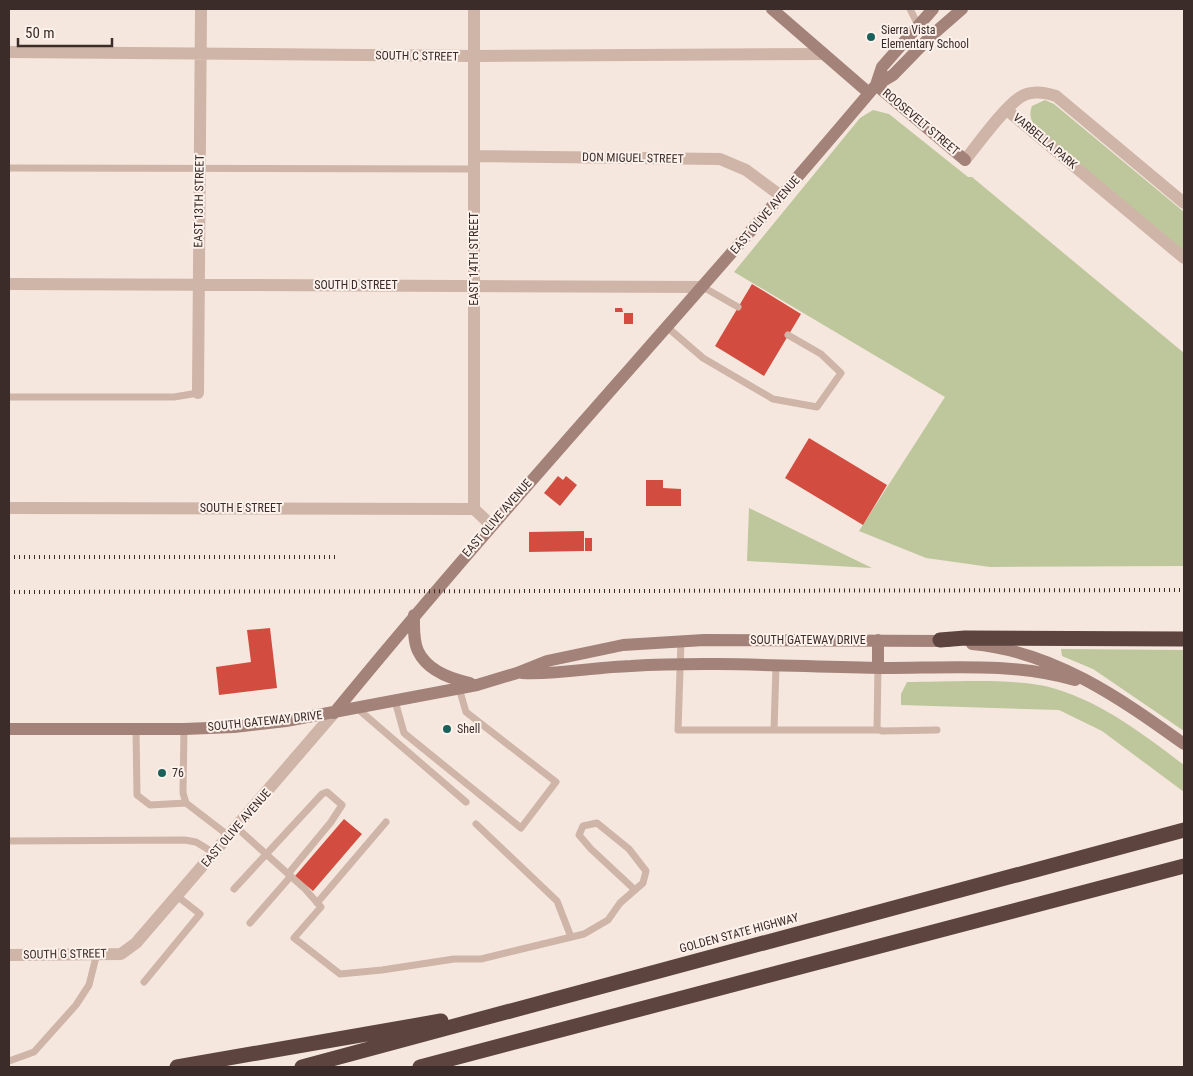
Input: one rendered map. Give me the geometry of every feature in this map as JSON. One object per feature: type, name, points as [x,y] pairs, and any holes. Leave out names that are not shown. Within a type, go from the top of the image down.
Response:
[{"type":"highway","points":[[940,640],[965,638],[1184,638]]},
{"type":"highway","name":"GOLDEN STATE HIGHWAY","points":[[302,1067],[1184,830]]},
{"type":"highway","points":[[420,1067],[1184,866]]},
{"type":"highway","points":[[177,1067],[538,1003]]},
{"type":"highway","points":[[442,1067],[543,1035]]},
{"type":"main road","name":"ROOSEVELT STREET","points":[[772,9],[824,54],[965,160]]},
{"type":"main road","name":"EAST OLIVE AVENUE","points":[[873,89],[882,67],[933,9]]},
{"type":"main road","name":"EAST OLIVE AVENUE","points":[[334,713],[491,525],[703,287],[873,89],[893,75],[931,36],[962,9]]},
{"type":"main road","points":[[414,615],[415,641],[422,658],[446,677],[476,684]]},
{"type":"main road","points":[[878,640],[878,668]]},
{"type":"main road","name":"SOUTH GATEWAY DRIVE","points":[[9,729],[184,729],[234,727],[334,713],[459,688],[518,673],[547,661],[622,645],[681,641],[940,640],[1013,650],[1060,666],[1094,685],[1184,744]]},
{"type":"main road","name":"SOUTH GATEWAY DRIVE","points":[[518,673],[545,674],[595,668],[680,665],[1013,668],[1056,675],[1094,685]]},
{"type":"street","name":"EAST 13TH STREET","points":[[198,393],[201,9]]},
{"type":"street","name":"EAST 14TH STREET","points":[[474,9],[474,509]]},
{"type":"street","name":"SOUTH C STREET","points":[[9,52],[474,56],[824,54]]},
{"type":"street","name":"VARBELLA PARK","points":[[1184,203],[1056,96],[1046,93],[1027,94],[1018,98],[1007,110],[1184,258]]},
{"type":"street","points":[[965,160],[1007,110]]},
{"type":"street","name":"DON MIGUEL STREET","points":[[474,162],[720,159],[746,170],[781,196]]},
{"type":"street","name":"SOUTH D STREET","points":[[9,284],[703,287]]},
{"type":"street","name":"SOUTH E STREET","points":[[9,508],[474,509]]},
{"type":"street","points":[[474,509],[491,525]]},
{"type":"street","name":"EAST OLIVE AVENUE","points":[[121,954],[136,944],[334,713]]},
{"type":"street","name":"SOUTH G STREET","points":[[9,955],[121,954]]},
{"type":"lane","points":[[910,9],[918,25],[931,36]]},
{"type":"lane","points":[[9,168],[200,169],[474,162]]},
{"type":"lane","points":[[703,287],[738,307]]},
{"type":"lane","points":[[667,327],[703,358],[773,399],[817,407],[841,373],[821,354],[788,335]]},
{"type":"lane","points":[[9,397],[174,397],[198,393]]},
{"type":"lane","points":[[681,641],[678,730],[937,730]]},
{"type":"lane","points":[[774,730],[776,666]]},
{"type":"lane","points":[[878,668],[877,729],[880,730]]},
{"type":"lane","points":[[395,701],[404,733],[521,828],[556,782],[466,712],[459,688]]},
{"type":"lane","points":[[358,708],[466,802]]},
{"type":"lane","points":[[136,729],[137,795],[150,805],[186,803],[266,854],[290,875],[321,908],[294,938],[340,974],[382,970],[454,959],[481,959],[584,934],[608,920],[620,903],[635,890],[643,883],[646,871],[629,849],[597,823],[583,826],[579,835],[590,849],[635,890]]},
{"type":"lane","points":[[184,729],[184,793],[186,803]]},
{"type":"lane","points":[[234,889],[322,794],[328,792],[342,805],[290,875],[250,923]]},
{"type":"lane","points":[[317,903],[386,822]]},
{"type":"lane","points":[[476,824],[557,901],[570,938]]},
{"type":"lane","points":[[9,842],[185,840],[196,842],[214,853]]},
{"type":"lane","points":[[144,982],[200,914],[177,896]]},
{"type":"lane","points":[[9,1061],[34,1052],[62,1022],[89,985],[97,954]]},
{"type":"green space","points":[[1045,100],[1054,104],[1184,212],[1184,251],[1036,127],[1031,117],[1032,106]]},
{"type":"green space","points":[[873,110],[889,114],[968,177],[972,177],[1184,353],[1184,566],[990,567],[926,558],[859,531],[945,397],[734,272],[860,118]]},
{"type":"green space","points":[[749,508],[872,568],[747,561]]},
{"type":"green space","points":[[1061,649],[1184,650],[1184,731],[1093,669],[1062,656]]},
{"type":"green space","points":[[983,681],[1022,683],[1040,685],[1074,695],[1123,721],[1184,765],[1184,792],[1102,731],[1059,710],[901,705],[901,694],[907,682]]},
{"type":"building","points":[[752,284],[801,314],[764,376],[715,346]]},
{"type":"building","points":[[615,308],[622,308],[623,312],[615,312]]},
{"type":"building","points":[[624,313],[633,313],[633,324],[624,324]]},
{"type":"building","points":[[809,438],[887,485],[863,525],[785,478]]},
{"type":"building","points":[[558,476],[563,480],[566,476],[577,485],[560,506],[544,493]]},
{"type":"building","points":[[646,480],[663,480],[663,488],[681,489],[681,506],[646,506]]},
{"type":"building","points":[[584,531],[584,551],[529,552],[529,532]]},
{"type":"building","points":[[585,538],[592,538],[592,551],[585,551]]},
{"type":"building","points":[[270,628],[277,688],[219,695],[216,667],[251,662],[247,630]]},
{"type":"building","points":[[344,819],[362,834],[313,891],[295,876]]},
{"type":"railway","points":[[9,557],[336,557]]},
{"type":"railway","points":[[9,592],[1184,590]]},
{"type":"place","name":"Sierra Vista Elementary School","points":[[871,37]]},
{"type":"place","name":"Shell","points":[[447,729]]},
{"type":"place","name":"76","points":[[162,773]]}]
